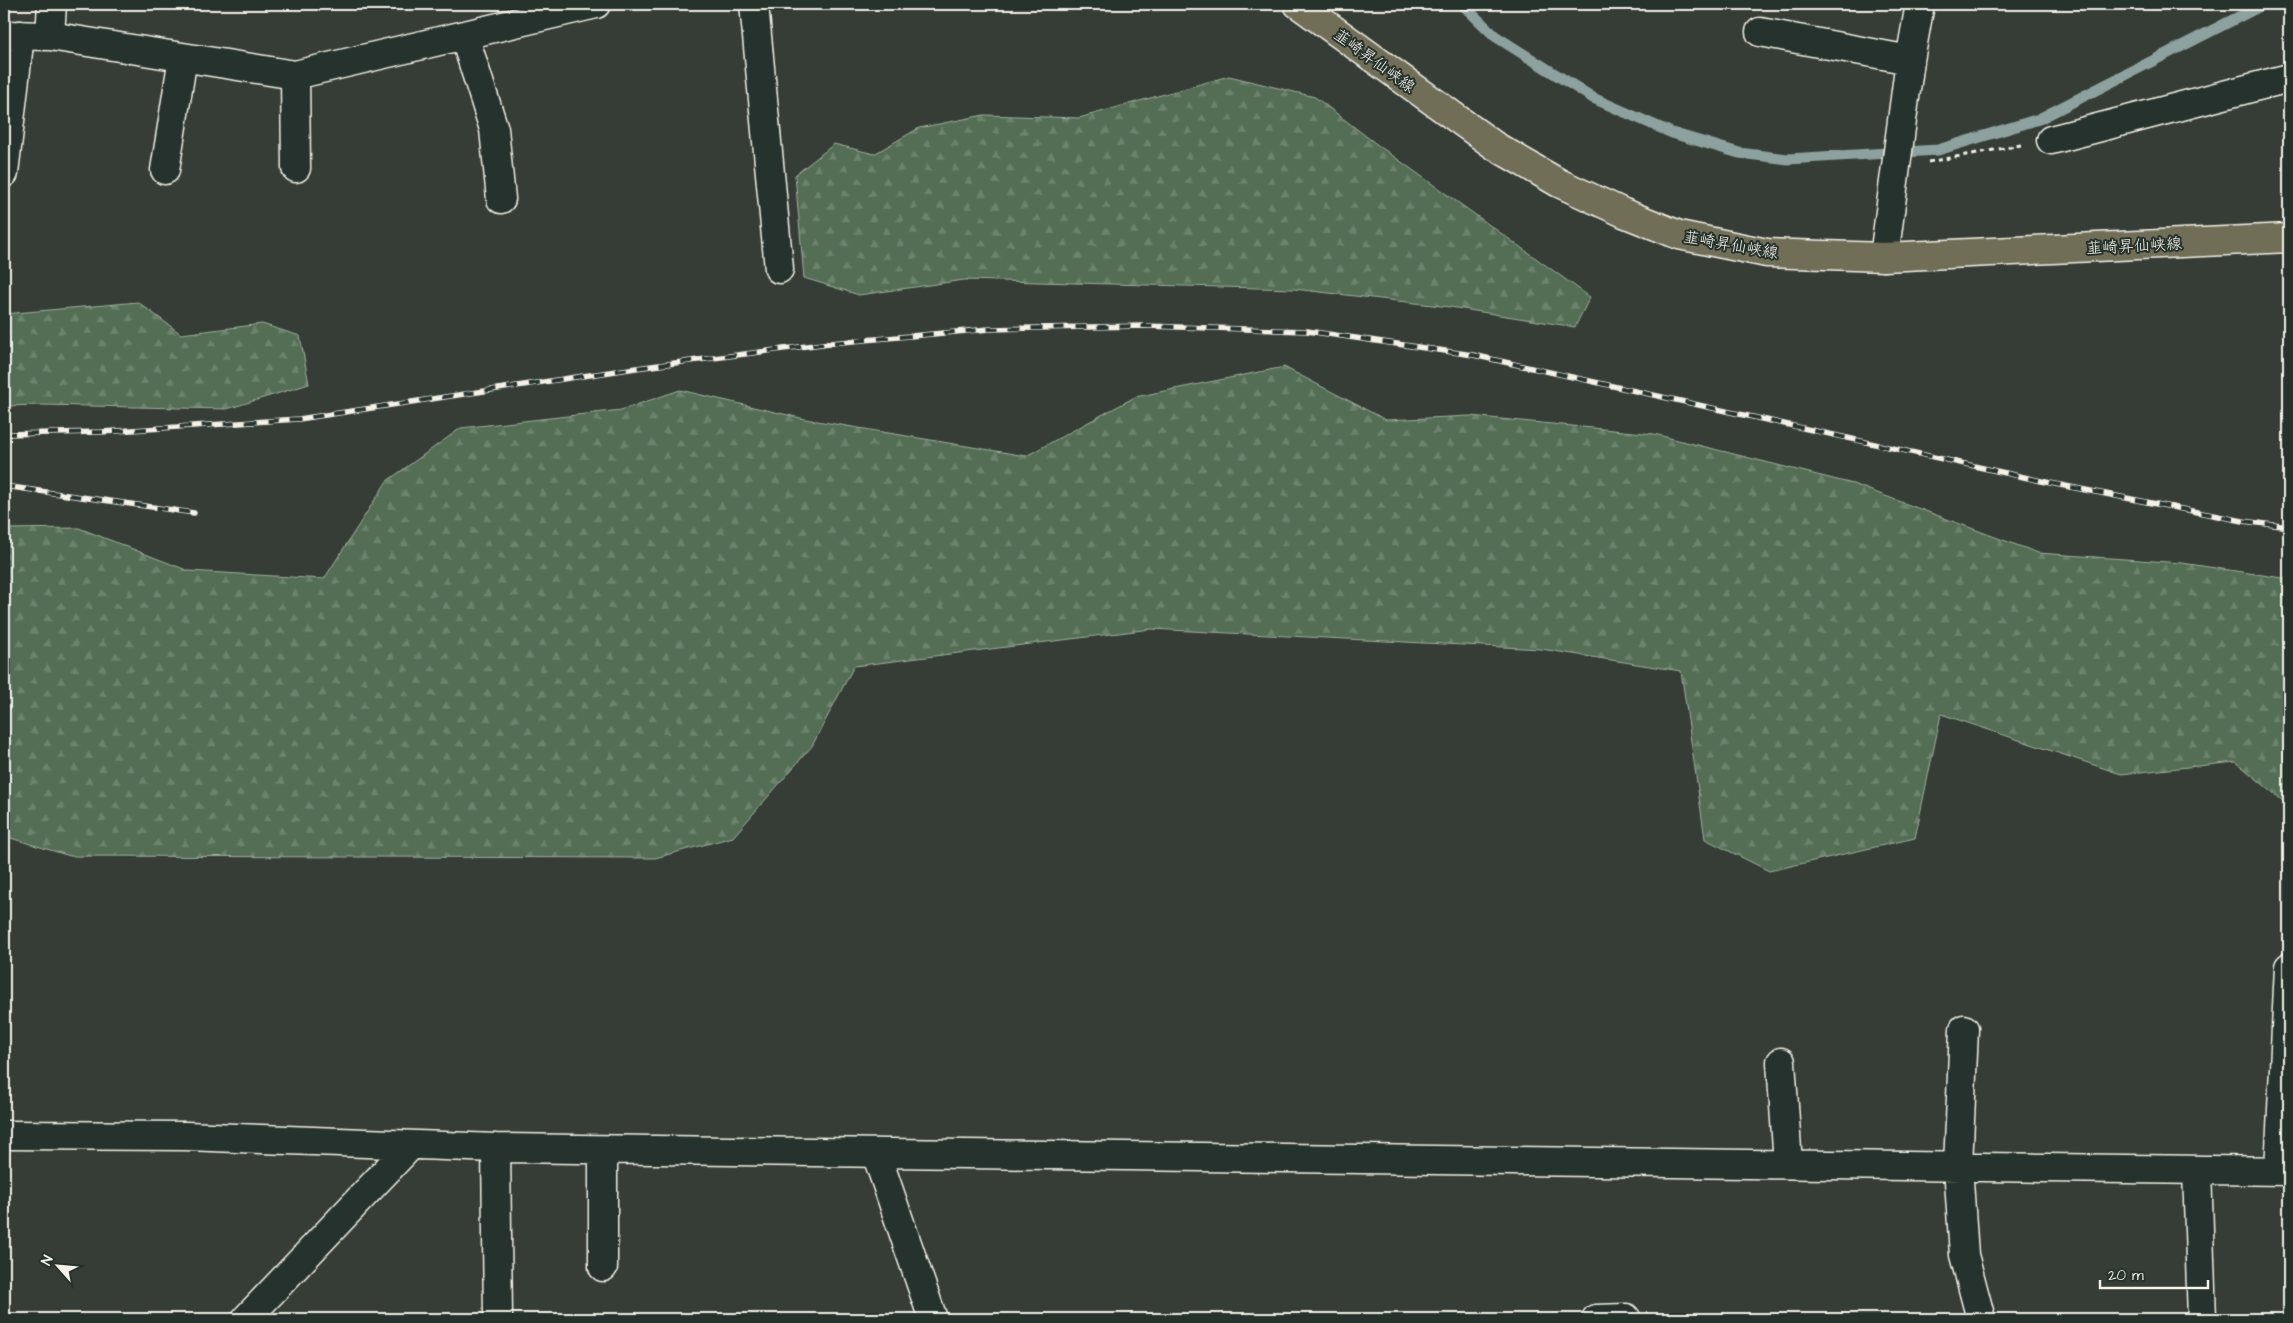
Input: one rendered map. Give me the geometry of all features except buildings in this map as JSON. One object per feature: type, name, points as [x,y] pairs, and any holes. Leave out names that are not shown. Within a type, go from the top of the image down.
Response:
[{"type":"main road","name":"韮崎昇仙峡線","points":[[1298,4],[1495,146],[1559,183],[1680,236],[1767,253],[1884,257],[2289,238]]},
{"type":"street","points":[[50,36],[52,4]]},
{"type":"street","points":[[4,173],[12,35],[50,36],[295,75],[596,4]]},
{"type":"street","points":[[754,4],[779,269]]},
{"type":"street","points":[[1884,257],[1910,60],[1920,4]]},
{"type":"street","points":[[1760,32],[1910,60]]},
{"type":"street","points":[[464,35],[494,129],[501,199]]},
{"type":"street","points":[[165,170],[183,57]]},
{"type":"street","points":[[295,75],[296,168]]},
{"type":"street","points":[[2051,140],[2289,78]]},
{"type":"street","points":[[4,1134],[186,1136],[496,1148],[603,1150],[2284,1171],[2289,967]]},
{"type":"street","points":[[1964,1029],[1958,1166],[1964,1255],[1981,1319]]},
{"type":"street","points":[[1781,1062],[1788,1164]]},
{"type":"street","points":[[246,1319],[411,1145]]},
{"type":"street","points":[[496,1148],[498,1319]]},
{"type":"street","points":[[603,1150],[603,1267]]},
{"type":"street","points":[[876,1153],[933,1319]]},
{"type":"street","points":[[2197,1170],[2202,1319]]},
{"type":"street","points":[[1596,1319],[1626,1318]]},
{"type":"path","points":[[1897,163],[1930,162],[2051,140]]},
{"type":"green space","points":[[1229,76],[1315,97],[1375,143],[1590,297],[1575,327],[1450,307],[1294,289],[964,280],[859,295],[804,278],[795,175],[834,144],[874,154],[919,128],[984,115],[1079,118]]},
{"type":"green space","points":[[138,302],[181,334],[262,324],[300,336],[309,384],[227,409],[43,405],[4,406],[4,314]]},
{"type":"green space","points":[[1284,367],[1386,420],[1470,416],[1654,434],[1853,484],[2038,553],[2182,563],[2289,579],[2289,806],[2236,762],[2121,774],[1941,714],[1915,838],[1769,871],[1705,839],[1681,671],[1541,649],[1151,629],[854,666],[812,746],[733,837],[655,858],[70,856],[4,836],[4,529],[79,528],[189,571],[324,579],[387,481],[461,428],[621,410],[680,390],[805,419],[1026,456],[1135,397]]},
{"type":"waterway","points":[[1462,4],[1495,36],[1593,98],[1672,133],[1739,153],[1788,159],[1938,150],[2039,119],[2264,4]]},
{"type":"railway","points":[[4,434],[101,432],[299,419],[636,368],[830,343],[990,329],[1144,326],[1307,331],[1473,355],[2055,484],[2243,521],[2289,527]]},
{"type":"railway","points":[[4,486],[194,513]]}]
